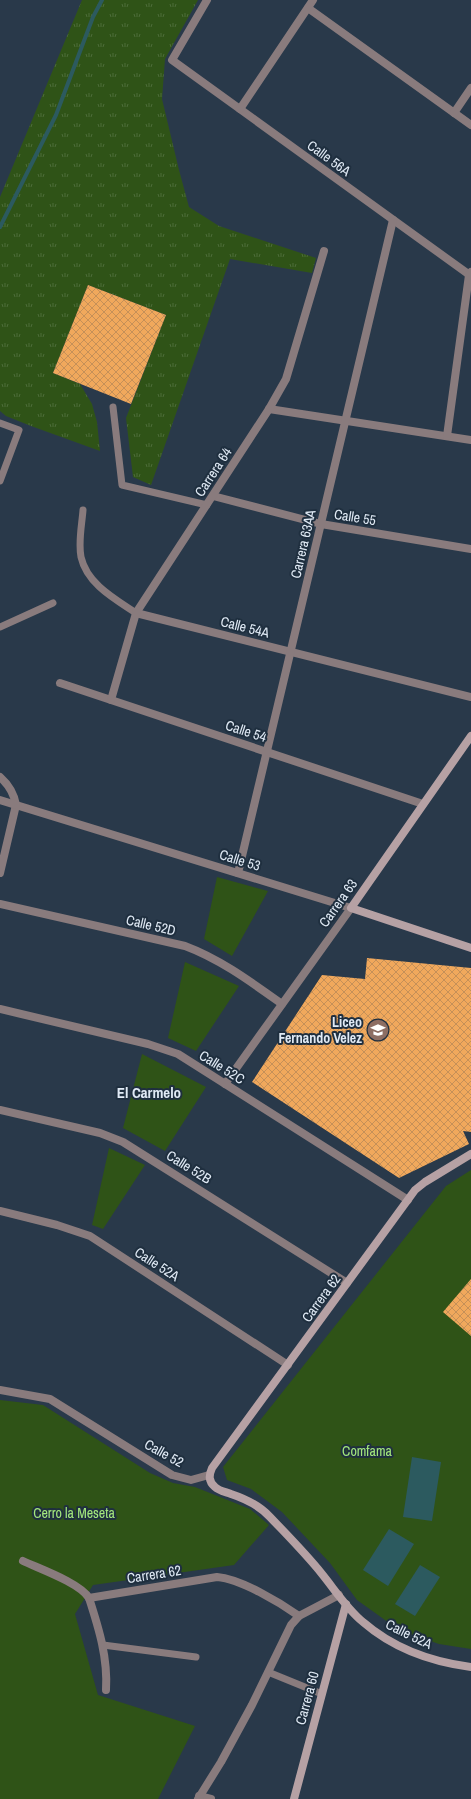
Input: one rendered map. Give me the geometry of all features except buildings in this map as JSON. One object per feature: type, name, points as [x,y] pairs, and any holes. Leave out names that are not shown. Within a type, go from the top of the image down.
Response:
[{"type":"street","name":"Calle 56A","points":[[207,0],[172,60],[470,274]]},
{"type":"street","points":[[240,109],[313,0]]},
{"type":"street","points":[[308,8],[471,125]]},
{"type":"street","points":[[454,113],[471,88]]},
{"type":"street","name":"Carrera 63AA","points":[[238,873],[393,220]]},
{"type":"street","name":"Carrera 64","points":[[111,700],[136,613],[269,410],[286,379],[324,251]]},
{"type":"street","points":[[447,436],[470,274]]},
{"type":"street","points":[[269,410],[471,440]]},
{"type":"street","name":"Calle 55","points":[[213,496],[321,524],[471,549]]},
{"type":"street","name":"Calle 54A","points":[[136,613],[471,697]]},
{"type":"street","name":"Calle 54","points":[[60,683],[423,804]]},
{"type":"street","name":"Carrera 63","points":[[225,1084],[471,736]]},
{"type":"street","points":[[0,777],[9,786],[14,796],[16,805],[0,873]]},
{"type":"street","name":"Calle 53","points":[[0,800],[350,908],[471,948]]},
{"type":"street","name":"Calle 52D","points":[[0,904],[185,946],[218,961],[282,1004]]},
{"type":"street","name":"Calle 52C","points":[[0,1009],[148,1044],[178,1054],[408,1200]]},
{"type":"street","name":"Calle 52B","points":[[0,1110],[100,1134],[123,1142],[347,1283]]},
{"type":"street","name":"Carrera 62","points":[[209,1475],[212,1468],[415,1190],[425,1182],[471,1154]]},
{"type":"street","name":"Calle 52A","points":[[0,1212],[57,1225],[90,1236],[288,1365]]},
{"type":"street","name":"Calle 52","points":[[0,1390],[50,1400],[172,1475],[191,1480],[209,1475]]},
{"type":"street","points":[[209,1475],[210,1481],[215,1487],[258,1507],[269,1516],[312,1562],[346,1604]]},
{"type":"street","points":[[23,1561],[77,1586],[86,1593],[89,1598],[103,1645],[107,1671],[106,1690]]},
{"type":"street","name":"Carrera 62","points":[[89,1598],[216,1577],[224,1578],[275,1600],[299,1616]]},
{"type":"street","points":[[211,1799],[198,1798],[224,1756],[252,1704],[285,1634],[299,1616],[339,1595]]},
{"type":"street","name":"Calle 52A","points":[[346,1604],[362,1622],[381,1636],[407,1650],[432,1659],[471,1667]]},
{"type":"street","name":"Carrera 60","points":[[294,1799],[346,1604]]},
{"type":"lane","points":[[113,407],[122,485],[207,505]]},
{"type":"lane","points":[[0,423],[19,430],[1,478]]},
{"type":"lane","name":"Calle 54A","points":[[83,510],[81,556],[86,572],[109,595],[136,613]]},
{"type":"lane","points":[[0,627],[53,603]]},
{"type":"lane","points":[[103,1645],[196,1657]]},
{"type":"lane","points":[[268,1672],[322,1694]]},
{"type":"green space","points":[[82,0],[198,0],[165,59],[162,99],[189,207],[219,226],[316,258],[312,273],[230,259],[151,485],[133,477],[126,418],[166,315],[88,285],[53,373],[80,384],[92,404],[97,422],[100,451],[6,416],[0,411],[0,197]]},
{"type":"green space","points":[[217,877],[268,891],[232,956],[204,939]]},
{"type":"green space","points":[[185,962],[239,986],[196,1051],[168,1038]]},
{"type":"green space","points":[[142,1054],[206,1087],[165,1151],[123,1128]]},
{"type":"green space","points":[[109,1148],[145,1165],[103,1229],[92,1225]]},
{"type":"green space","name":"Comfama","points":[[471,1170],[471,1649],[439,1644],[399,1630],[357,1600],[330,1563],[282,1512],[251,1489],[227,1480],[223,1467],[446,1186]]},
{"type":"green space","name":"Cerro la Meseta","points":[[0,1400],[43,1405],[150,1473],[173,1483],[195,1487],[250,1509],[269,1525],[234,1565],[93,1585],[75,1614],[98,1695],[195,1726],[158,1799],[0,1799]]},
{"type":"shaded area","points":[[412,1457],[441,1462],[432,1521],[403,1517]]},
{"type":"shaded area","points":[[389,1529],[414,1544],[388,1586],[363,1570]]},
{"type":"shaded area","points":[[420,1565],[440,1577],[415,1616],[395,1604]]},
{"type":"waterway","points":[[0,227],[56,115],[93,17],[102,0]]},
{"type":"place","name":"Liceo Fernando Velez","points":[[378,1030]]},
{"type":"district","name":"El Carmelo","points":[[149,1093]]}]
